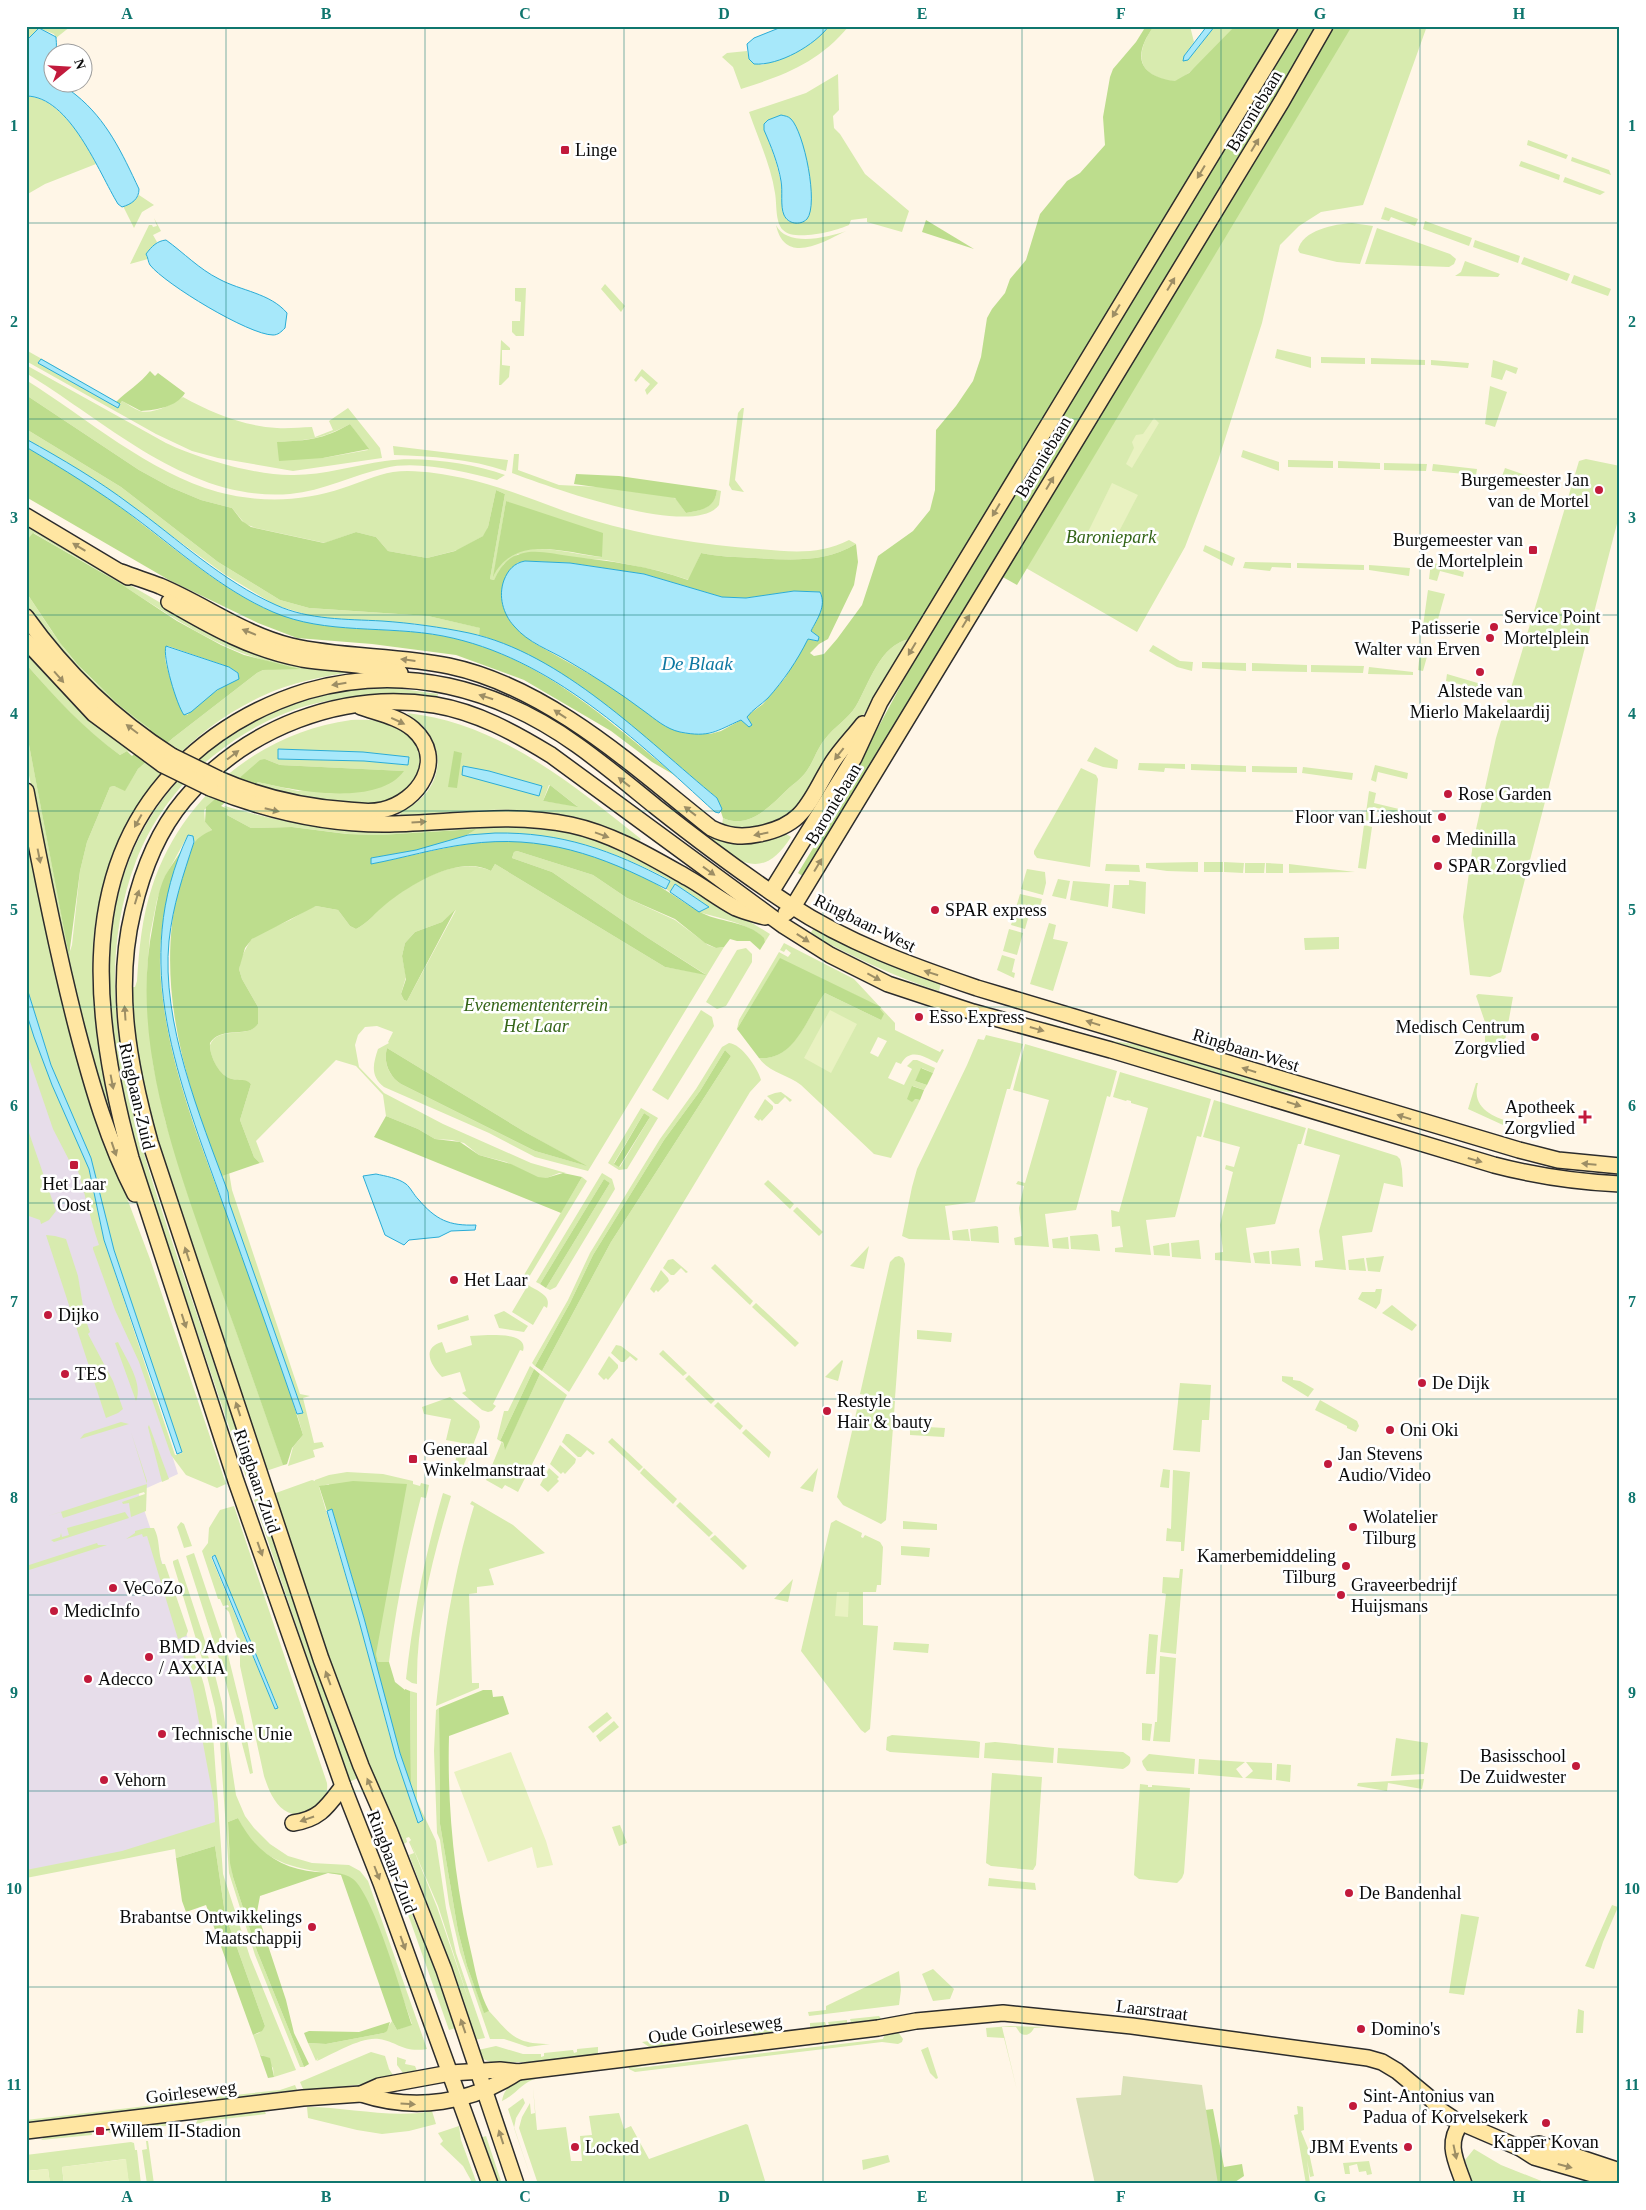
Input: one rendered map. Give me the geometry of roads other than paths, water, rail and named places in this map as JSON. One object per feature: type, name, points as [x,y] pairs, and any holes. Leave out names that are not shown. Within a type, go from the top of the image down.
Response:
[{"type":"main road","name":"Baroniebaan","points":[[771,892],[854,758],[880,702],[1290,26]]},
{"type":"main road","name":"Baroniebaan","points":[[793,907],[1277,110],[1325,26]]},
{"type":"main road","points":[[26,516],[192,615],[246,643],[283,655],[391,671],[423,680]]},
{"type":"main road","points":[[120,572],[160,586],[249,632],[291,646],[448,665],[508,685],[550,707],[579,726],[711,828],[731,836],[744,837],[770,832],[784,827],[797,818],[808,806],[833,762],[880,702]]},
{"type":"main road","points":[[26,617],[54,655],[98,701],[168,760]]},
{"type":"main road","points":[[26,641],[94,714],[168,760],[262,807],[334,821],[390,824],[489,817],[529,819],[572,826],[604,835],[630,846],[689,878],[737,908],[776,920]]},
{"type":"main road","name":"Ringbaan-West","points":[[165,781],[210,739],[254,712],[293,696],[338,683],[371,680],[423,680],[465,690],[495,699],[576,744],[696,839],[793,907],[844,936],[890,958],[977,988],[1519,1150],[1558,1160],[1620,1166]]},
{"type":"main road","points":[[352,704],[393,702],[435,706],[462,712],[511,732],[579,774],[776,920],[830,955],[888,984],[973,1012],[1111,1050],[1494,1166],[1542,1177],[1584,1183],[1620,1184]]},
{"type":"main road","points":[[214,784],[297,804],[336,809],[371,812],[405,801],[420,787],[428,770],[429,757],[420,736],[402,722],[352,704]]},
{"type":"main road","name":"Ringbaan-Zuid","points":[[352,704],[316,713],[252,742],[220,765],[184,800],[156,844],[144,871],[133,911],[123,984],[125,1018],[137,1096],[150,1142],[267,1496],[345,1724],[440,1961],[516,2184]]},
{"type":"main road","name":"Ringbaan-Zuid","points":[[165,781],[139,819],[123,853],[115,874],[102,936],[100,982],[103,1029],[116,1104],[131,1158],[236,1481],[343,1786],[381,1883],[490,2184]]},
{"type":"main road","points":[[26,791],[66,988],[88,1068],[117,1159],[158,1241]]},
{"type":"main road","points":[[771,892],[776,920]]},
{"type":"main road","points":[[776,920],[793,907]]},
{"type":"main road","points":[[293,1823],[310,1819],[320,1814],[343,1786]]},
{"type":"main road","name":"Laarstraat","points":[[916,2021],[1003,2013],[1052,2017],[1351,2056],[1382,2062],[1412,2083],[1432,2100],[1440,2110],[1454,2120],[1462,2122]]},
{"type":"main road","name":"Oude Goirleseweg","points":[[479,2072],[518,2072],[868,2029],[916,2021]]},
{"type":"main road","name":"Goirleseweg","points":[[26,2131],[303,2098],[361,2094],[379,2086],[427,2079],[450,2073],[479,2072]]},
{"type":"main road","name":"Oude Goirleseweg","points":[[485,2090],[518,2072]]},
{"type":"main road","name":"Goirleseweg","points":[[361,2094],[382,2102],[412,2104],[459,2099],[485,2090]]},
{"type":"main road","points":[[1464,2184],[1453,2145],[1456,2130],[1462,2122],[1520,2148],[1534,2157],[1620,2182]]},
{"type":"main road","points":[[1520,2148],[1539,2144],[1620,2171]]},
{"type":"water","points":[[784,26],[829,26],[815,40],[796,53],[774,62],[754,64],[749,59],[747,44],[754,38]]},
{"type":"water","points":[[1207,26],[1215,26],[1188,60],[1183,61],[1184,56]]},
{"type":"water","points":[[39,28],[56,37],[56,42],[42,42],[42,92],[72,92],[97,115],[113,138],[139,189],[139,193],[134,201],[122,207],[118,204],[92,156],[69,122],[42,99],[26,96],[26,41]]},
{"type":"water","points":[[781,115],[790,118],[796,126],[805,152],[811,184],[810,211],[807,219],[801,223],[791,222],[784,215],[780,174],[764,130],[764,124],[768,120]]},
{"type":"water","points":[[166,240],[212,275],[264,297],[280,306],[287,313],[285,328],[278,334],[261,333],[227,318],[172,284],[150,265],[146,254],[155,244]]},
{"type":"water","points":[[41,359],[120,404],[118,408],[38,363]]},
{"type":"water","points":[[26,439],[106,487],[219,572],[276,605],[301,614],[404,623],[469,633],[503,643],[537,659],[569,678],[631,725],[717,798],[722,809],[719,813],[715,812],[623,730],[556,682],[520,662],[482,647],[443,636],[314,624],[273,612],[254,603],[201,569],[108,498],[26,447]]},
{"type":"water","name":"De Blaak","points":[[525,561],[570,563],[644,574],[722,597],[746,598],[794,591],[820,592],[822,607],[811,631],[819,637],[818,641],[808,639],[795,663],[779,684],[768,698],[747,717],[752,725],[749,727],[741,720],[706,734],[690,734],[675,731],[597,679],[532,642],[514,626],[504,610],[502,586],[510,570],[518,563]]},
{"type":"water","points":[[166,646],[229,667],[238,673],[239,679],[217,690],[191,712],[184,715],[171,681],[166,660]]},
{"type":"water","points":[[278,749],[363,752],[409,757],[408,765],[364,761],[278,759]]},
{"type":"water","points":[[463,766],[489,771],[542,786],[539,796],[462,775]]},
{"type":"water","points":[[495,833],[542,836],[586,845],[627,860],[670,881],[666,889],[618,866],[594,857],[546,845],[521,842],[468,844],[371,864],[371,858],[416,850],[468,835]]},
{"type":"water","points":[[188,835],[193,836],[194,842],[176,902],[169,941],[168,972],[177,1036],[195,1101],[303,1413],[297,1414],[191,1113],[177,1068],[167,1022],[161,976],[162,929],[171,882]]},
{"type":"water","points":[[675,884],[709,907],[699,912],[670,892]]},
{"type":"water","points":[[26,985],[51,1065],[91,1158],[114,1250],[182,1452],[177,1454],[104,1240],[89,1169],[52,1085],[34,1037],[26,1012]]},
{"type":"water","points":[[376,1174],[406,1184],[416,1197],[437,1217],[451,1223],[476,1225],[475,1230],[451,1231],[439,1237],[409,1240],[404,1245],[385,1235],[363,1176]]},
{"type":"water","points":[[332,1509],[364,1618],[400,1753],[423,1820],[418,1823],[396,1758],[327,1511]]},
{"type":"water","points":[[215,1555],[278,1708],[275,1709],[212,1557]]},
{"type":"place","name":"Linge","points":[[565,150]]},
{"type":"place","name":"Burgemeester Jan van de Mortel","points":[[1599,490]]},
{"type":"place","name":"Burgemeester van de Mortelplein","points":[[1533,550]]},
{"type":"place","name":"Service Point Mortelplein","points":[[1494,627]]},
{"type":"place","name":"Patisserie Walter van Erven","points":[[1490,638]]},
{"type":"place","name":"Alstede van Mierlo Makelaardij","points":[[1480,672]]},
{"type":"place","name":"Rose Garden","points":[[1448,794]]},
{"type":"place","name":"Floor van Lieshout","points":[[1442,817]]},
{"type":"place","name":"Medinilla","points":[[1436,839]]},
{"type":"place","name":"SPAR Zorgvlied","points":[[1438,866]]},
{"type":"place","name":"SPAR express","points":[[935,910]]},
{"type":"place","name":"Esso Express","points":[[919,1017]]},
{"type":"place","name":"Medisch Centrum Zorgvlied","points":[[1535,1037]]},
{"type":"place","name":"Apotheek Zorgvlied","points":[[1585,1117]]},
{"type":"place","name":"Het Laar Oost","points":[[74,1165]]},
{"type":"place","name":"Het Laar","points":[[454,1280]]},
{"type":"place","name":"Dijko","points":[[48,1315]]},
{"type":"place","name":"TES","points":[[65,1374]]},
{"type":"place","name":"De Dijk","points":[[1422,1383]]},
{"type":"place","name":"Restyle Hair & bauty","points":[[827,1411]]},
{"type":"place","name":"Oni Oki","points":[[1390,1430]]},
{"type":"place","name":"Generaal Winkelmanstraat","points":[[413,1459]]},
{"type":"place","name":"Jan Stevens Audio/Video","points":[[1328,1464]]},
{"type":"place","name":"Wolatelier Tilburg","points":[[1353,1527]]},
{"type":"place","name":"Kamerbemiddeling Tilburg","points":[[1346,1566]]},
{"type":"place","name":"VeCoZo","points":[[113,1588]]},
{"type":"place","name":"Graveerbedrijf Huijsmans","points":[[1341,1595]]},
{"type":"place","name":"MedicInfo","points":[[54,1611]]},
{"type":"place","name":"BMD Advies / AXXIA","points":[[149,1657]]},
{"type":"place","name":"Adecco","points":[[88,1679]]},
{"type":"place","name":"Technische Unie","points":[[162,1734]]},
{"type":"place","name":"Basisschool De Zuidwester","points":[[1576,1766]]},
{"type":"place","name":"Vehorn","points":[[104,1780]]},
{"type":"place","name":"De Bandenhal","points":[[1349,1893]]},
{"type":"place","name":"Brabantse Ontwikkelings Maatschappij","points":[[312,1927]]},
{"type":"place","name":"Domino's","points":[[1361,2029]]},
{"type":"place","name":"Sint-Antonius van Padua of Korvelsekerk","points":[[1353,2106]]},
{"type":"place","name":"Kapper Kovan","points":[[1546,2123]]},
{"type":"place","name":"Willem II-Stadion","points":[[100,2131]]},
{"type":"place","name":"Locked","points":[[575,2147]]},
{"type":"place","name":"JBM Events","points":[[1408,2147]]},
{"type":"park label","name":"Baroniepark","points":[[1111,537]]},
{"type":"park label","name":"Evenemententerrein Het Laar","points":[[536,1015]]}]
